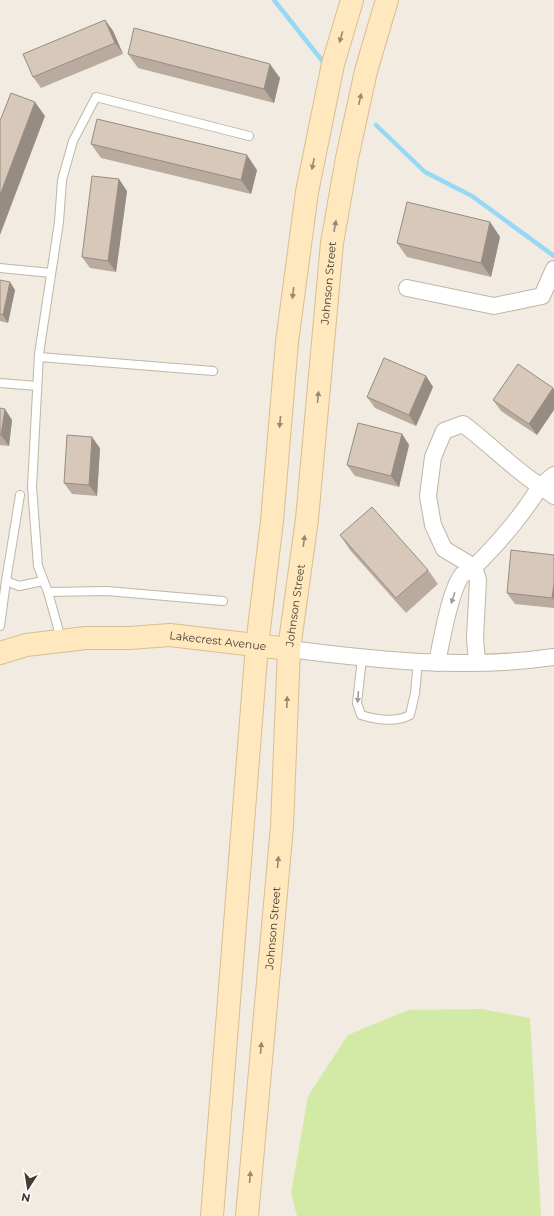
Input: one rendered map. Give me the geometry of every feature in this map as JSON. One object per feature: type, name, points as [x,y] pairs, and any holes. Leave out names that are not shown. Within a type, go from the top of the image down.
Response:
[{"type":"main road","points":[[212,1216],[257,644],[272,521],[287,342],[307,192],[333,64],[352,0]]},
{"type":"main road","name":"Johnson Street","points":[[247,1216],[282,826],[289,649],[307,519],[332,243],[347,158],[366,71],[387,0]]},
{"type":"main road","name":"Lakecrest Avenue","points":[[0,653],[26,645],[86,638],[170,635],[257,644],[289,649]]},
{"type":"street","points":[[407,288],[494,306],[548,297],[554,270]]},
{"type":"street","points":[[477,662],[475,638],[478,580],[474,567],[444,549],[433,525],[428,496],[433,457],[444,431],[464,424],[486,441],[519,472],[554,496]]},
{"type":"street","points":[[437,663],[446,619],[458,584],[463,575],[474,567],[532,500],[540,486],[554,475]]},
{"type":"street","name":"Lakecrest Avenue","points":[[289,649],[362,658],[437,663],[554,657]]},
{"type":"lane","points":[[62,642],[48,592],[38,566],[32,487],[39,357],[59,222],[62,180],[73,141],[96,97],[249,136]]},
{"type":"lane","points":[[0,268],[52,273]]},
{"type":"lane","points":[[39,357],[213,371]]},
{"type":"lane","points":[[0,383],[38,386]]},
{"type":"lane","points":[[0,626],[20,495]]},
{"type":"lane","points":[[6,581],[19,586],[43,581]]},
{"type":"lane","points":[[48,592],[106,591],[223,601]]},
{"type":"lane","points":[[362,658],[357,703],[361,715],[374,719],[400,720],[410,715],[414,701],[418,662]]},
{"type":"green space","points":[[481,1009],[530,1018],[541,1216],[297,1216],[291,1193],[308,1096],[348,1035],[408,1010]]},
{"type":"building","points":[[105,20],[115,43],[33,77],[23,54]]},
{"type":"building","points":[[134,28],[270,64],[264,89],[128,54]]},
{"type":"building","points":[[11,93],[35,102],[0,195],[0,121]]},
{"type":"building","points":[[97,119],[247,155],[241,180],[91,144]]},
{"type":"building","points":[[92,176],[119,179],[108,261],[82,257]]},
{"type":"building","points":[[407,202],[490,222],[481,263],[397,243]]},
{"type":"building","points":[[0,280],[10,282],[3,315],[0,314]]},
{"type":"building","points":[[384,358],[426,376],[409,415],[367,397]]},
{"type":"building","points":[[518,364],[553,388],[529,424],[493,400]]},
{"type":"building","points":[[0,408],[5,409],[1,435],[0,435]]},
{"type":"building","points":[[358,423],[402,434],[391,476],[347,465]]},
{"type":"building","points":[[67,435],[92,437],[89,485],[64,483]]},
{"type":"building","points":[[372,507],[428,570],[396,598],[340,535]]},
{"type":"building","points":[[511,550],[554,555],[554,583],[552,598],[507,593]]},
{"type":"waterway","points":[[274,0],[324,63]]},
{"type":"waterway","points":[[376,125],[425,172],[472,196],[554,256]]}]
